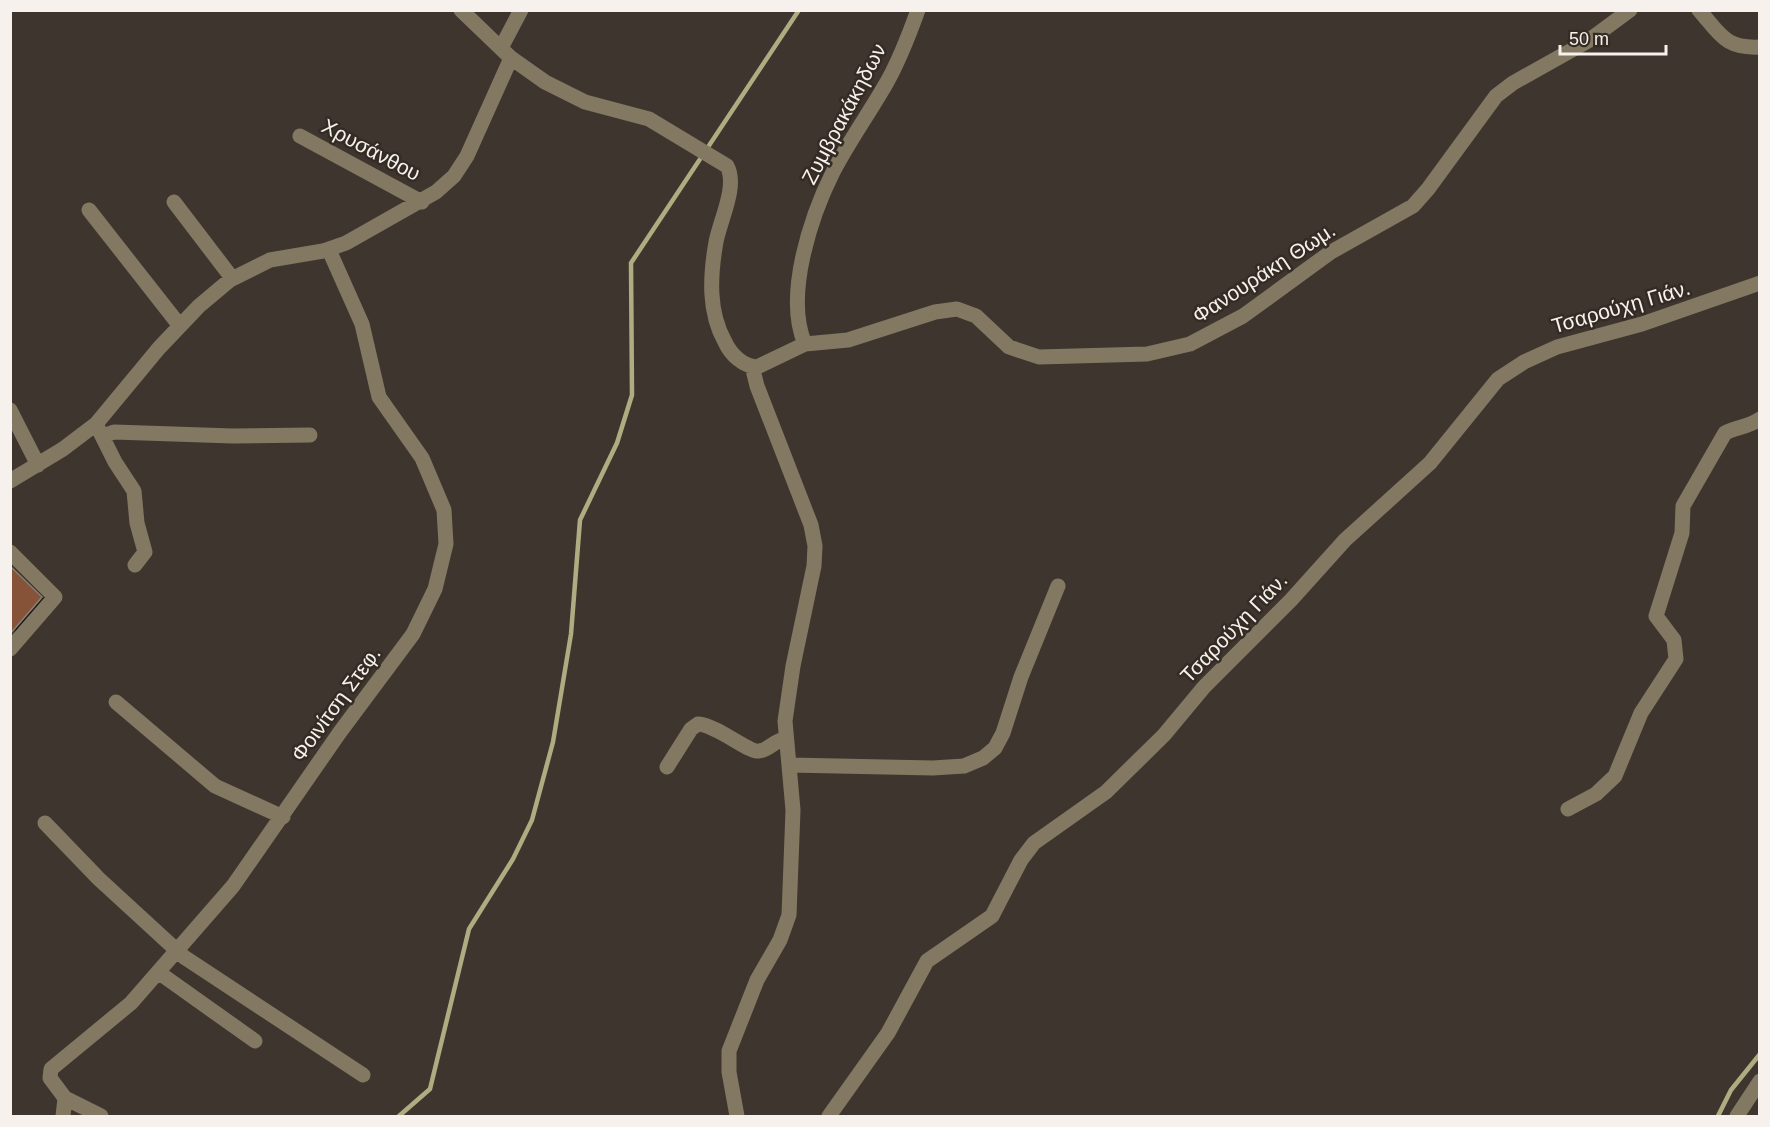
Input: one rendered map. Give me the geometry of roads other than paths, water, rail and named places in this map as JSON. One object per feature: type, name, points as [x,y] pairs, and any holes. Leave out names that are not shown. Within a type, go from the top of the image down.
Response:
[{"type":"street","points":[[461,10],[506,53],[562,92],[593,104],[649,119],[722,162],[731,178],[716,243],[713,309],[718,328],[730,350],[752,366],[757,386],[811,525],[815,546],[812,576],[788,697],[785,739],[794,823],[789,915],[780,940],[757,981],[729,1051],[729,1072],[737,1116]]},
{"type":"street","points":[[10,481],[99,430],[143,366],[208,297],[232,278],[270,261],[329,249],[422,202],[449,181],[463,163],[506,53],[520,10]]},
{"type":"street","name":"Ζυμβρακάκηδων","points":[[804,344],[798,322],[799,287],[806,249],[818,209],[838,162],[888,80],[918,10]]},
{"type":"street","name":"Φανουράκη Θωμ.","points":[[752,366],[769,363],[804,344],[848,340],[902,325],[935,312],[957,309],[976,316],[1009,347],[1039,357],[1147,354],[1190,344],[1243,316],[1331,252],[1413,206],[1496,96],[1513,83],[1588,41],[1630,10]]},
{"type":"street","points":[[1700,10],[1727,41],[1740,46],[1760,47]]},
{"type":"street","name":"Χρυσάνθου","points":[[300,136],[422,202]]},
{"type":"street","points":[[174,202],[232,278]]},
{"type":"street","points":[[89,210],[180,326]]},
{"type":"street","name":"Φοινίτση Στεφ.","points":[[65,1098],[50,1078],[51,1069],[113,1019],[158,972],[233,886],[340,732],[418,626],[435,589],[446,544],[446,522],[438,491],[408,436],[379,397],[362,324],[329,249]]},
{"type":"street","name":"Τσαρούχη Γιάν.","points":[[829,1116],[888,1033],[927,961],[992,916],[1022,860],[1034,843],[1106,792],[1164,735],[1204,687],[1296,595],[1345,540],[1430,463],[1478,400],[1498,379],[1524,362],[1557,347],[1642,324],[1760,283]]},
{"type":"street","points":[[10,410],[38,465]]},
{"type":"street","points":[[1568,809],[1596,794],[1615,776],[1641,713],[1670,671],[1677,651],[1674,640],[1656,616],[1682,533],[1683,506],[1714,448],[1725,434],[1736,428],[1750,426],[1760,419]]},
{"type":"street","points":[[99,430],[232,436],[310,435]]},
{"type":"street","points":[[99,430],[135,494],[137,523],[145,552],[135,565]]},
{"type":"street","points":[[10,552],[55,597],[10,649]]},
{"type":"street","points":[[789,765],[933,768],[964,766],[983,758],[995,748],[1003,733],[1021,677],[1058,586]]},
{"type":"street","points":[[116,702],[215,786],[283,817]]},
{"type":"street","points":[[667,767],[691,729],[698,724],[730,736],[754,751],[763,750],[777,740],[785,739]]},
{"type":"street","points":[[45,822],[99,879],[177,950],[217,980],[363,1075]]},
{"type":"street","points":[[158,972],[255,1041]]},
{"type":"street","points":[[1737,1116],[1760,1081]]},
{"type":"street","points":[[63,1116],[65,1098],[101,1116]]},
{"type":"waterway","points":[[399,1116],[430,1089],[469,929],[513,859],[532,820],[553,742],[571,634],[580,520],[617,443],[632,395],[631,263],[799,10]]},
{"type":"waterway","points":[[1718,1116],[1731,1090],[1760,1054]]}]
